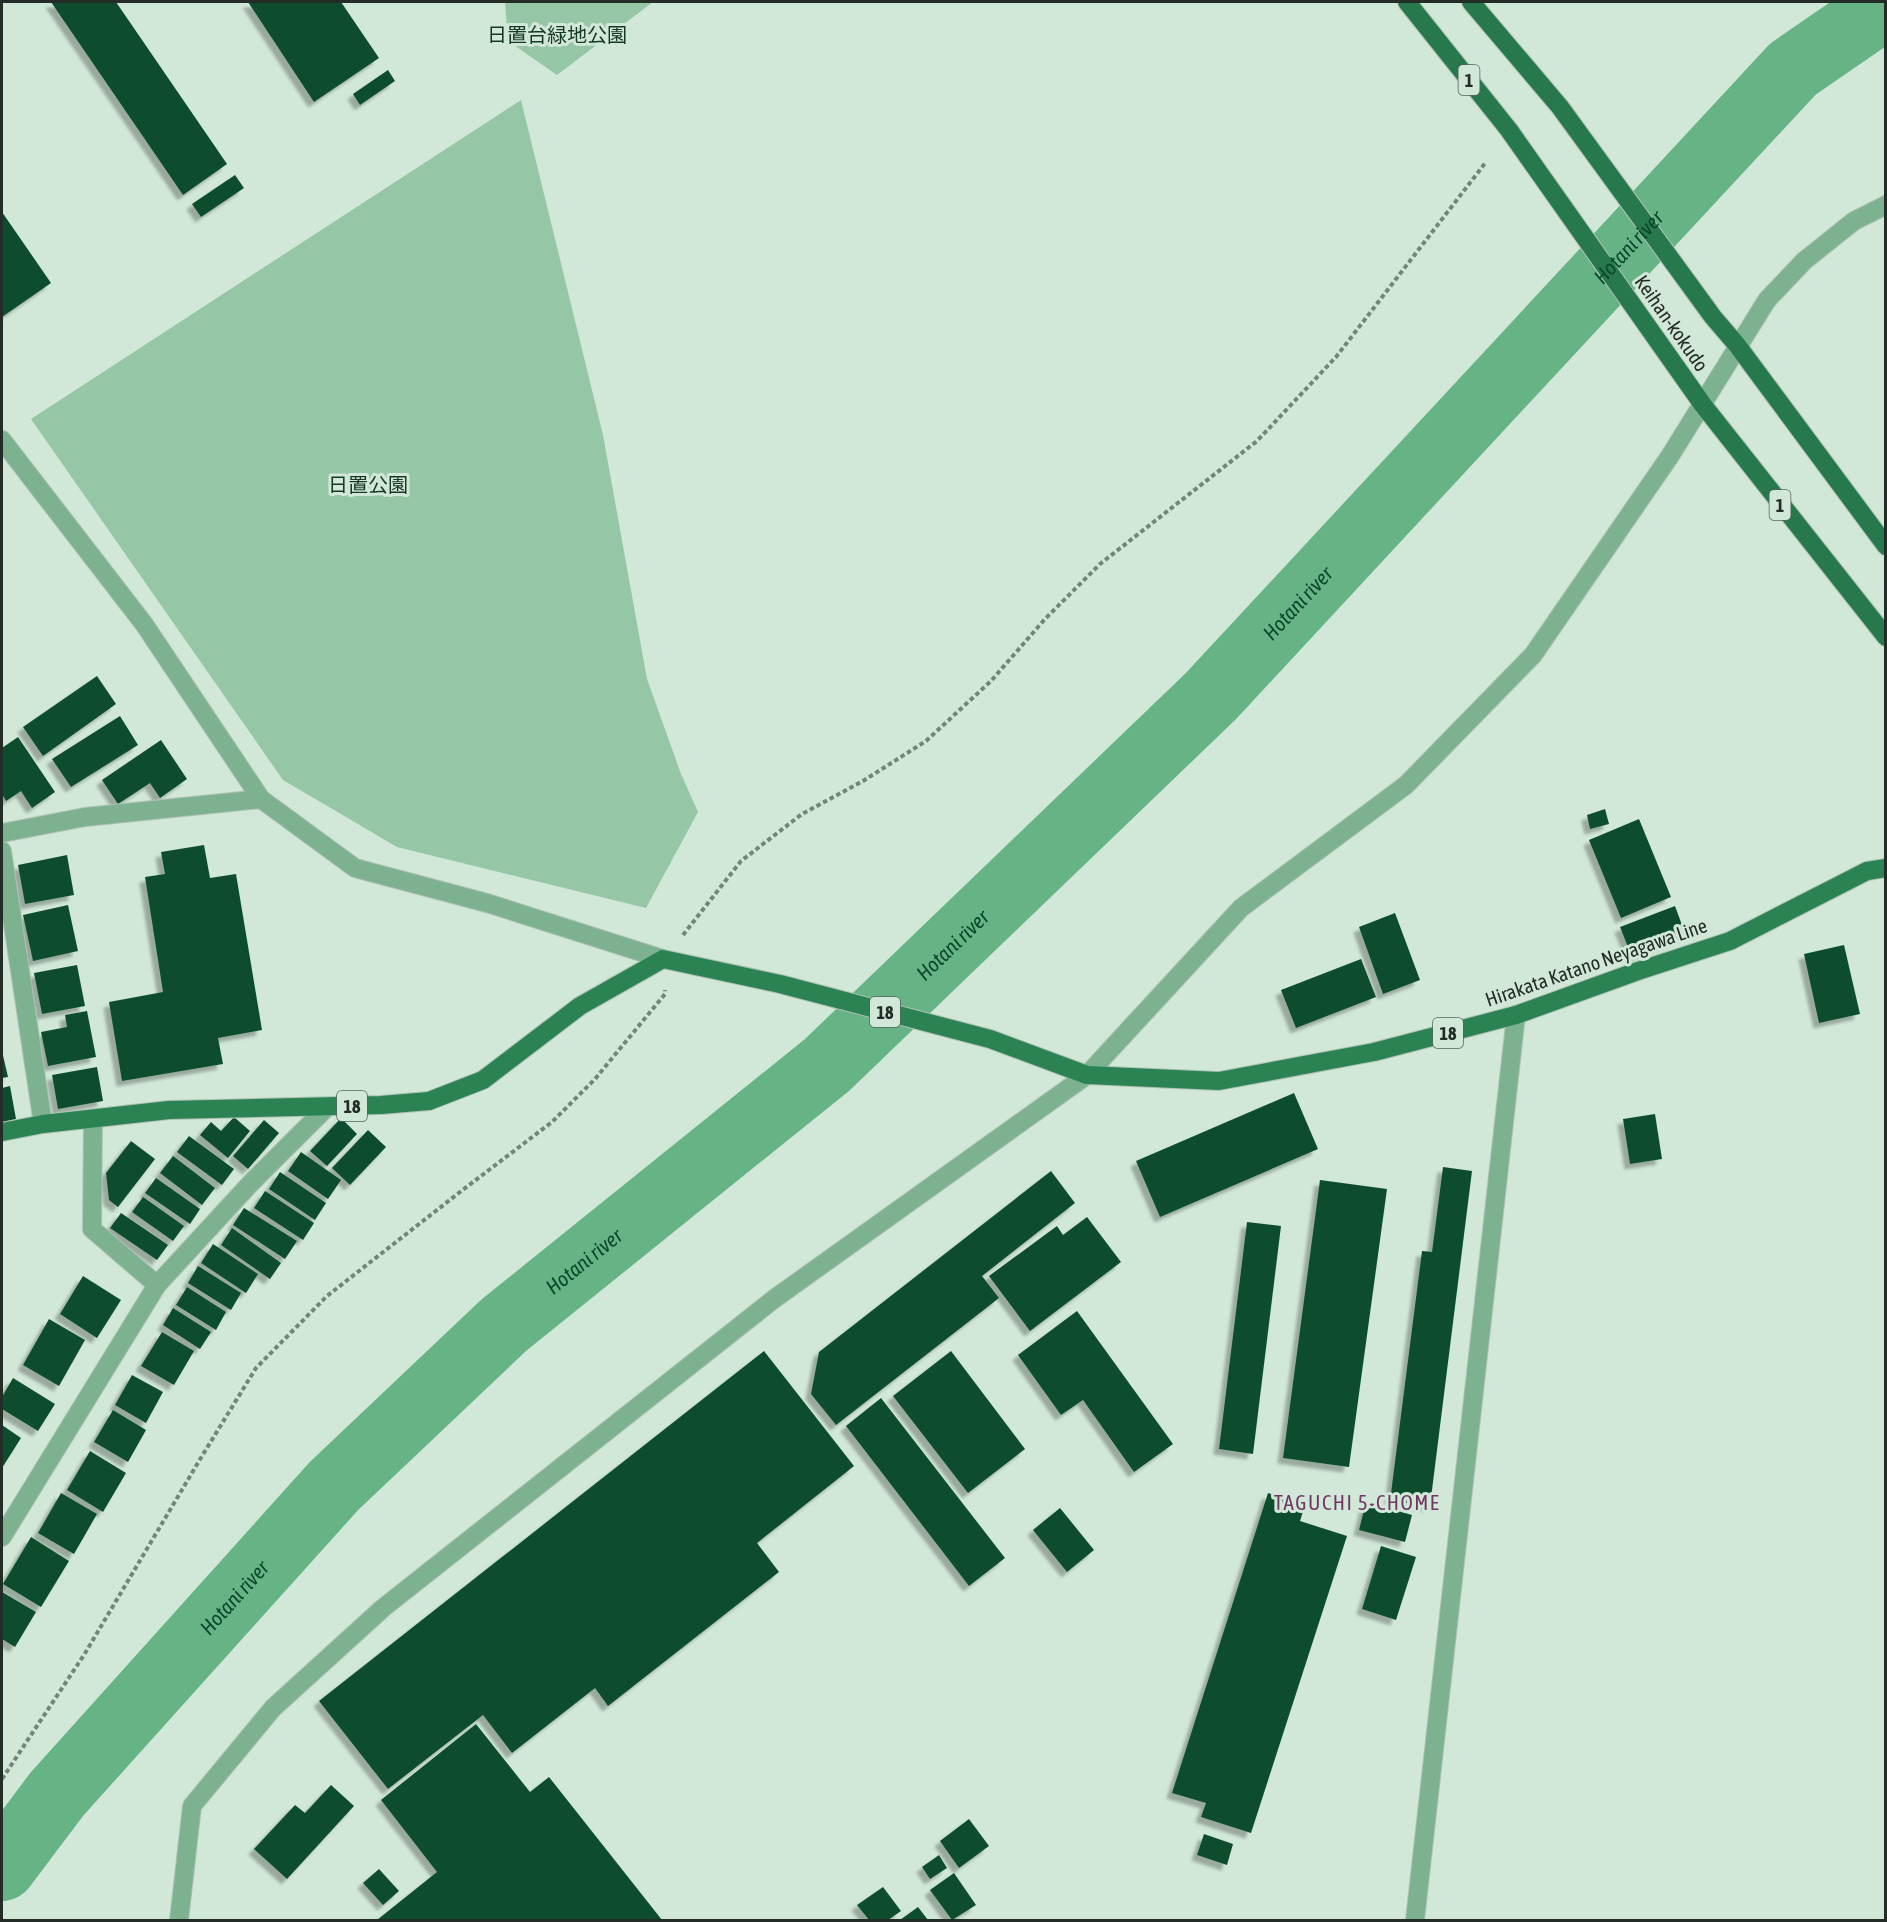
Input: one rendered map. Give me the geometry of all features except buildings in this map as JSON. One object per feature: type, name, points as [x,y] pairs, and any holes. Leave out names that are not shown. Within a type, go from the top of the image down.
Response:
[{"type":"highway","name":"Keihan-kokudo","points":[[1407,2],[1509,130],[1702,405],[1886,637]]},
{"type":"highway","name":"Keihan-kokudo","points":[[1471,2],[1560,107],[1713,317],[1737,345],[1886,546]]},
{"type":"main road","name":"Hirakata Katano Neyagawa Line","points":[[663,959],[780,984],[990,1039],[1086,1075],[1219,1081],[1374,1052],[1516,1016],[1638,970],[1730,941],[1867,871],[1886,868]]},
{"type":"main road","name":"18","points":[[2,1132],[170,1110],[327,1107],[429,1101],[483,1080],[580,1006],[663,959]]},
{"type":"street","points":[[179,1920],[192,1806],[273,1708],[383,1608],[774,1299],[1086,1075],[1241,908],[1406,785],[1533,655],[1702,405],[1737,345],[1767,300],[1804,261],[1854,220],[1886,205]]},
{"type":"street","points":[[2,440],[144,624],[261,800],[355,868],[487,903],[663,959]]},
{"type":"street","points":[[2,833],[85,817],[261,800]]},
{"type":"street","points":[[2,851],[43,1125]]},
{"type":"street","points":[[1415,1920],[1516,1016]]},
{"type":"street","points":[[2,1537],[158,1285],[249,1185],[327,1107]]},
{"type":"street","points":[[93,1119],[92,1229],[158,1285]]},
{"type":"path","points":[[2,1779],[84,1654],[256,1368],[327,1296],[560,1115],[595,1078],[665,994],[663,959],[741,861],[802,814],[863,781],[926,741],[991,681],[1045,619],[1100,564],[1257,441],[1336,357],[1486,162]]},
{"type":"green space","name":"日置台緑地公園","points":[[505,2],[653,2],[557,75],[508,41]]},
{"type":"green space","name":"日置公園","points":[[521,100],[603,435],[647,679],[681,774],[698,812],[646,908],[397,847],[283,780],[31,419]]},
{"type":"waterway","name":"Hotani river","points":[[2,1867],[57,1794],[334,1486],[504,1325],[827,1065],[1211,696],[1793,69],[1886,5]]},
{"type":"district","name":"TAGUCHI 5-CHOME","points":[[1357,1502]]}]
